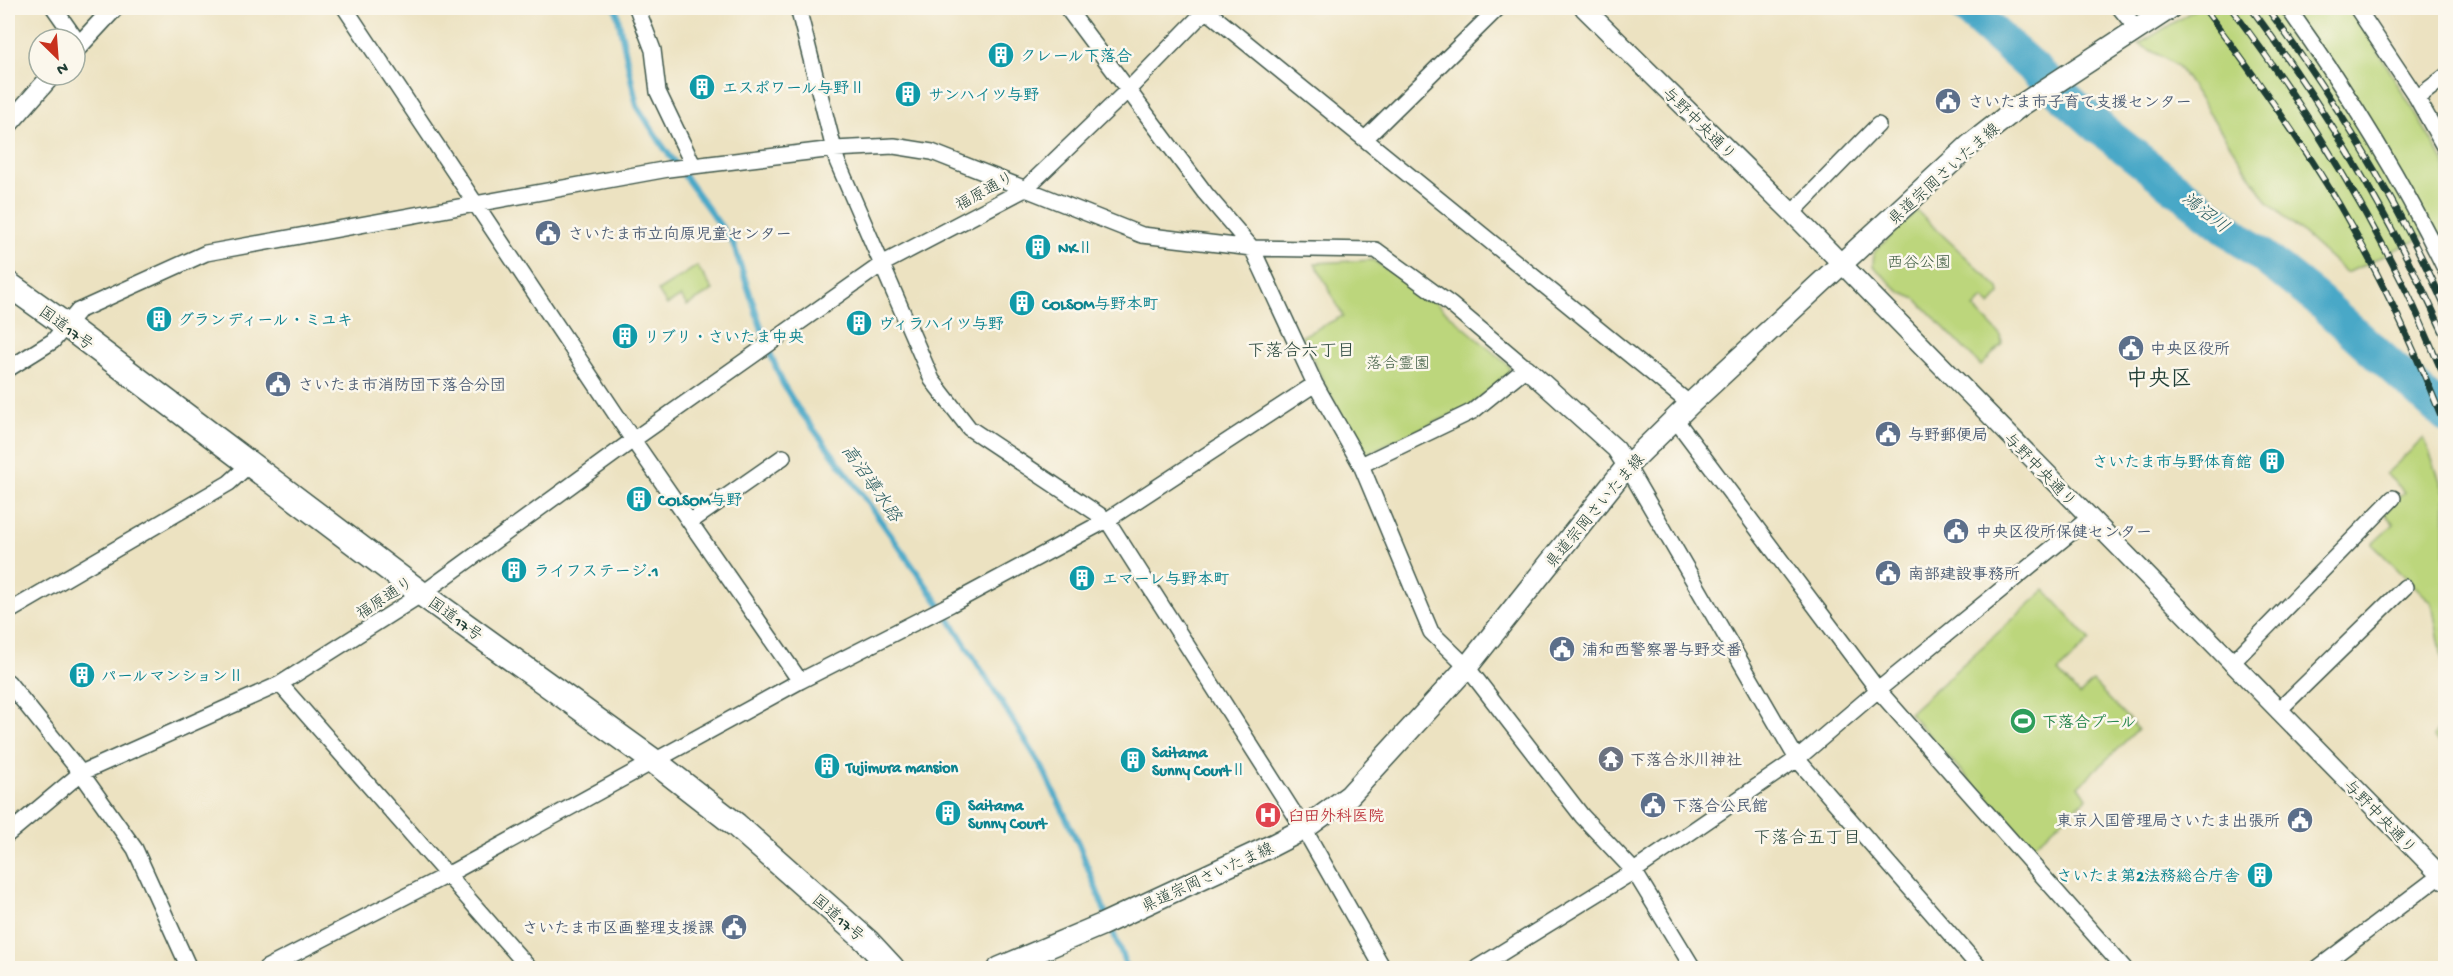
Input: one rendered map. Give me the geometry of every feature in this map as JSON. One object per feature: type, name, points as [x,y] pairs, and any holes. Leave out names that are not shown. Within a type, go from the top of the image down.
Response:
[{"type":"highway","name":"国道17号","points":[[8,284],[422,594],[655,762],[736,825],[867,941],[892,969]]},
{"type":"main road","name":"県道宗岡さいたま線","points":[[999,969],[1109,921],[1304,829],[1349,796],[1467,667],[1627,466],[1675,419],[1970,145],[2020,106],[2170,8]]},
{"type":"street","points":[[54,8],[65,27]]},
{"type":"street","points":[[87,36],[114,8]]},
{"type":"street","points":[[345,8],[633,440],[800,681]]},
{"type":"street","points":[[637,8],[653,50],[658,92],[691,166]]},
{"type":"street","points":[[798,8],[837,161],[933,380],[969,428],[1107,520],[1304,829],[1383,969]]},
{"type":"street","points":[[1067,8],[1205,193],[1252,248],[1315,384],[1361,465],[1431,632],[1467,667],[1582,816],[1634,871],[1693,969]]},
{"type":"street","points":[[1365,139],[1498,8]]},
{"type":"street","name":"与野中央通り","points":[[1584,8],[1792,213],[2231,664],[2443,876]]},
{"type":"street","points":[[2120,8],[2137,29]]},
{"type":"street","points":[[2288,8],[2333,72],[2366,125],[2428,235],[2445,271]]},
{"type":"street","points":[[2357,8],[2417,98],[2445,150]]},
{"type":"street","points":[[1207,9],[1690,405]]},
{"type":"street","name":"福原通り","points":[[8,834],[81,773],[280,684],[422,594],[633,440],[882,264],[1025,189],[1128,90],[1207,9]]},
{"type":"street","points":[[2417,98],[2445,76]]},
{"type":"street","points":[[8,125],[41,87]]},
{"type":"street","points":[[1792,213],[1878,125]]},
{"type":"street","points":[[8,369],[46,347],[78,311],[206,253],[668,169],[834,149],[874,146],[917,148],[932,152],[1142,235],[1252,248],[1376,250],[1450,304],[1616,449],[1797,759],[1980,969]]},
{"type":"street","points":[[1361,465],[1473,411],[1526,368]]},
{"type":"street","points":[[266,969],[655,762],[800,681],[932,614],[1107,520],[1315,384]]},
{"type":"street","points":[[1675,419],[1878,690],[2124,969]]},
{"type":"street","points":[[690,522],[783,457]]},
{"type":"street","points":[[8,612],[229,483],[250,464]]},
{"type":"street","points":[[2231,664],[2393,498]]},
{"type":"street","points":[[1477,969],[1634,871],[1797,759],[2089,518]]},
{"type":"street","points":[[2278,711],[2405,587]]},
{"type":"street","points":[[8,682],[81,773],[135,849],[189,969]]},
{"type":"street","points":[[280,684],[530,969]]},
{"type":"street","points":[[2318,969],[2443,876]]},
{"type":"green space","points":[[2197,8],[2350,8],[2365,29],[2445,163],[2445,253],[2434,231],[2347,273],[2268,202],[2178,66],[2139,44]]},
{"type":"green space","name":"西谷公園","points":[[1917,211],[1999,288],[2000,294],[1990,305],[1983,299],[1974,308],[2001,336],[2002,344],[1981,366],[1916,299],[1900,292],[1873,266],[1874,252]]},
{"type":"green space","name":"落合霊園","points":[[1373,260],[1429,297],[1509,366],[1509,373],[1469,407],[1363,455],[1324,383],[1302,336],[1343,316],[1315,263]]},
{"type":"green space","points":[[697,266],[713,290],[687,306],[681,296],[667,305],[658,291]]},
{"type":"green space","points":[[2424,438],[2445,494],[2445,673],[2432,603],[2372,544],[2394,524],[2384,513],[2405,492],[2386,474]]},
{"type":"green space","name":"下落合プール","points":[[2045,590],[2090,640],[2058,672],[2079,695],[2093,682],[2138,729],[2079,786],[2087,798],[2030,848],[1909,713]]},
{"type":"green space","points":[[2445,721],[2445,749],[2433,736]]},
{"type":"waterway","name":"高沼導水路","points":[[616,8],[637,106],[662,145],[733,243],[768,348],[783,384],[797,407],[945,612],[1042,767],[1079,845],[1127,968]]},
{"type":"waterway","name":"鴻沼川","points":[[1966,8],[2102,130],[2318,300],[2446,416]]},
{"type":"railway","points":[[2204,8],[2275,105],[2340,206],[2397,315],[2446,428]]},
{"type":"railway","points":[[2231,8],[2301,108],[2365,212],[2403,284],[2446,380]]},
{"type":"railway","points":[[2251,8],[2306,87],[2357,168],[2404,252],[2446,339]]},
{"type":"railway","points":[[2267,8],[2293,43],[2364,153],[2407,230],[2446,309]]},
{"type":"place","name":"クレール下落合","points":[[1001,55]]},
{"type":"place","name":"エスポワール与野Ⅱ","points":[[702,87]]},
{"type":"place","name":"サンハイツ与野","points":[[908,94]]},
{"type":"place","name":"さいたま市子育て支援センター","points":[[1948,101]]},
{"type":"place","name":"さいたま市立向原児童センター","points":[[548,233]]},
{"type":"place","name":"NKⅡ","points":[[1038,247]]},
{"type":"place","name":"COLSOM与野本町","points":[[1022,303]]},
{"type":"place","name":"グランディール・ミユキ","points":[[159,319]]},
{"type":"place","name":"ヴィラハイツ与野","points":[[859,323]]},
{"type":"place","name":"リブリ・さいたま中央","points":[[625,336]]},
{"type":"place","name":"中央区役所","points":[[2131,348]]},
{"type":"place","name":"さいたま市消防団下落合分団","points":[[278,384]]},
{"type":"place","name":"与野郵便局","points":[[1888,434]]},
{"type":"place","name":"さいたま市与野体育館","points":[[2272,461]]},
{"type":"place","name":"COLSOM与野","points":[[639,499]]},
{"type":"place","name":"中央区役所保健センター","points":[[1956,531]]},
{"type":"place","name":"ライフステージ.1","points":[[514,570]]},
{"type":"place","name":"南部建設事務所","points":[[1888,573]]},
{"type":"place","name":"エマーレ与野本町","points":[[1082,578]]},
{"type":"place","name":"浦和西警察署与野交番","points":[[1562,649]]},
{"type":"place","name":"パールマンションⅡ","points":[[82,675]]},
{"type":"place","name":"下落合プール","points":[[2023,721]]},
{"type":"place","name":"下落合氷川神社","points":[[1611,759]]},
{"type":"place","name":"Saitama Sunny CourtⅡ","points":[[1133,760]]},
{"type":"place","name":"Tujimura mansion","points":[[827,766]]},
{"type":"place","name":"下落合公民館","points":[[1653,805]]},
{"type":"place","name":"Saitama Sunny Court","points":[[948,813]]},
{"type":"place","name":"臼田外科医院","points":[[1268,815]]},
{"type":"place","name":"東京入国管理局さいたま出張所","points":[[2300,820]]},
{"type":"place","name":"さいたま第2法務総合庁舎","points":[[2260,875]]},
{"type":"place","name":"さいたま市区画整理支援課","points":[[734,927]]},
{"type":"district","name":"下落合六丁目","points":[[1301,350]]},
{"type":"district","name":"中央区","points":[[2159,377]]},
{"type":"district","name":"下落合五丁目","points":[[1807,837]]}]
